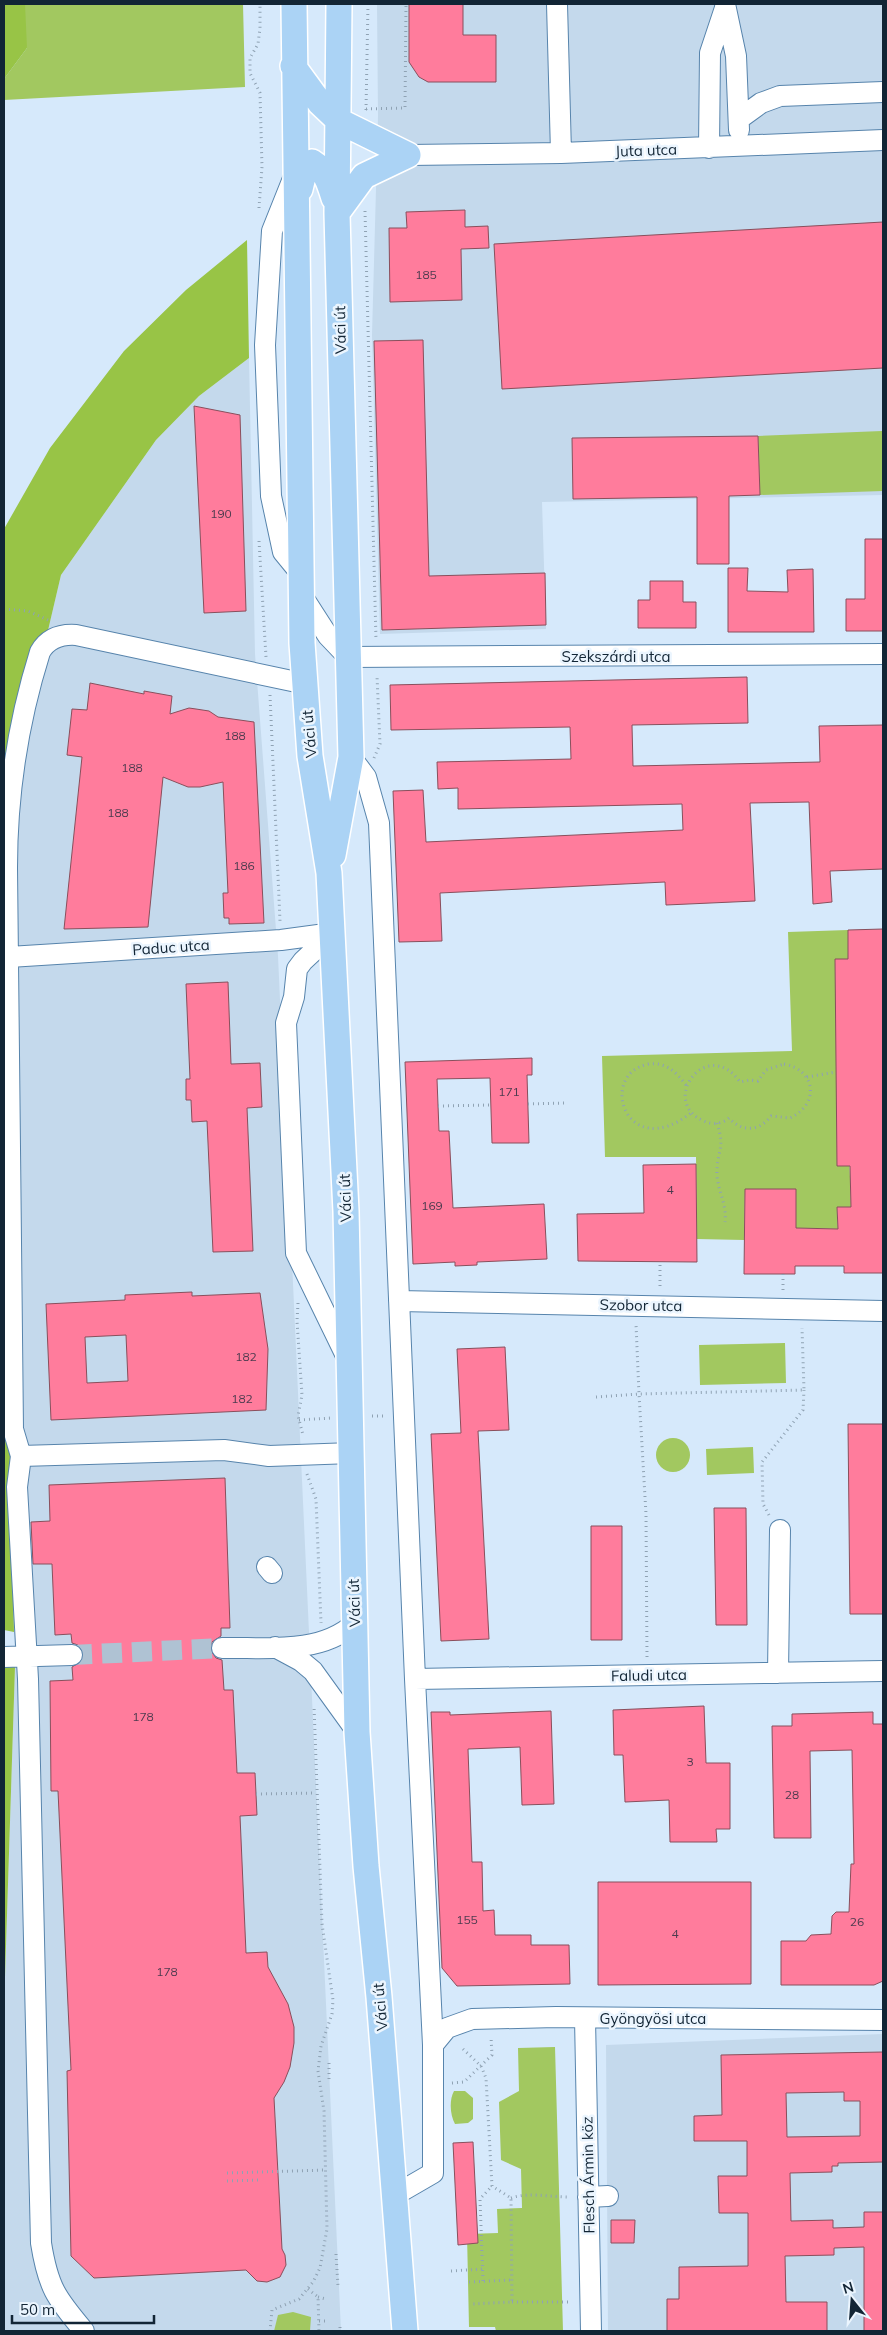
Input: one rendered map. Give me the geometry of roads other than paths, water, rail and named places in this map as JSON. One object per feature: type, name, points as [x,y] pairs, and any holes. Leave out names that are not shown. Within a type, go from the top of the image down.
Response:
[{"type":"main road","name":"Váci út","points":[[294,4],[293,66],[297,200],[301,584],[310,756],[330,873],[333,933],[346,1211],[357,1732],[366,1866],[406,2331]]},
{"type":"main road","name":"Váci út","points":[[330,873],[351,757],[337,213],[339,4]]},
{"type":"main road","points":[[293,66],[320,104],[339,121],[408,155]]},
{"type":"main road","points":[[337,213],[364,176],[408,155]]},
{"type":"main road","points":[[297,200],[305,168],[312,162],[320,168],[329,180],[337,213]]},
{"type":"street","points":[[557,4],[561,153]]},
{"type":"street","points":[[725,6],[736,56],[740,147]]},
{"type":"street","points":[[708,148],[710,53],[725,6]]},
{"type":"street","points":[[739,119],[761,103],[780,96],[883,92]]},
{"type":"street","name":"Juta utca","points":[[408,155],[561,153],[883,140]]},
{"type":"street","points":[[296,170],[272,231],[265,345],[271,496],[283,552],[328,636],[348,657]]},
{"type":"street","points":[[84,2331],[60,2303],[45,2267],[41,2243],[27,1656],[17,1487],[21,1456],[13,1429],[7,843],[13,772],[40,652],[44,645],[60,636],[76,635],[306,684]]},
{"type":"street","name":"Szekszárdi utca","points":[[348,657],[883,654]]},
{"type":"street","points":[[351,757],[366,777],[379,823],[415,1679],[433,2045],[433,2173],[395,2195]]},
{"type":"street","points":[[333,933],[302,961],[297,969],[294,997],[286,1023],[296,1253],[350,1364]]},
{"type":"street","name":"Paduc utca","points":[[9,957],[280,940],[333,933]]},
{"type":"street","name":"Szobor utca","points":[[399,1301],[883,1311]]},
{"type":"street","points":[[21,1456],[224,1450],[269,1456],[352,1453]]},
{"type":"street","points":[[778,1673],[780,1530]]},
{"type":"street","points":[[222,1648],[322,1642],[339,1636],[354,1624]]},
{"type":"street","points":[[274,1646],[301,1661],[313,1671],[357,1732]]},
{"type":"street","points":[[4,1657],[72,1655]]},
{"type":"street","name":"Faludi utca","points":[[415,1679],[883,1671]]},
{"type":"street","name":"Flesch Ármin köz","points":[[585,2018],[590,2331]]},
{"type":"street","name":"Gyöngyösi utca","points":[[433,2045],[446,2028],[472,2019],[883,2020]]},
{"type":"street","points":[[588,2197],[608,2196]]},
{"type":"tunnel","points":[[72,1655],[222,1648]]}]
